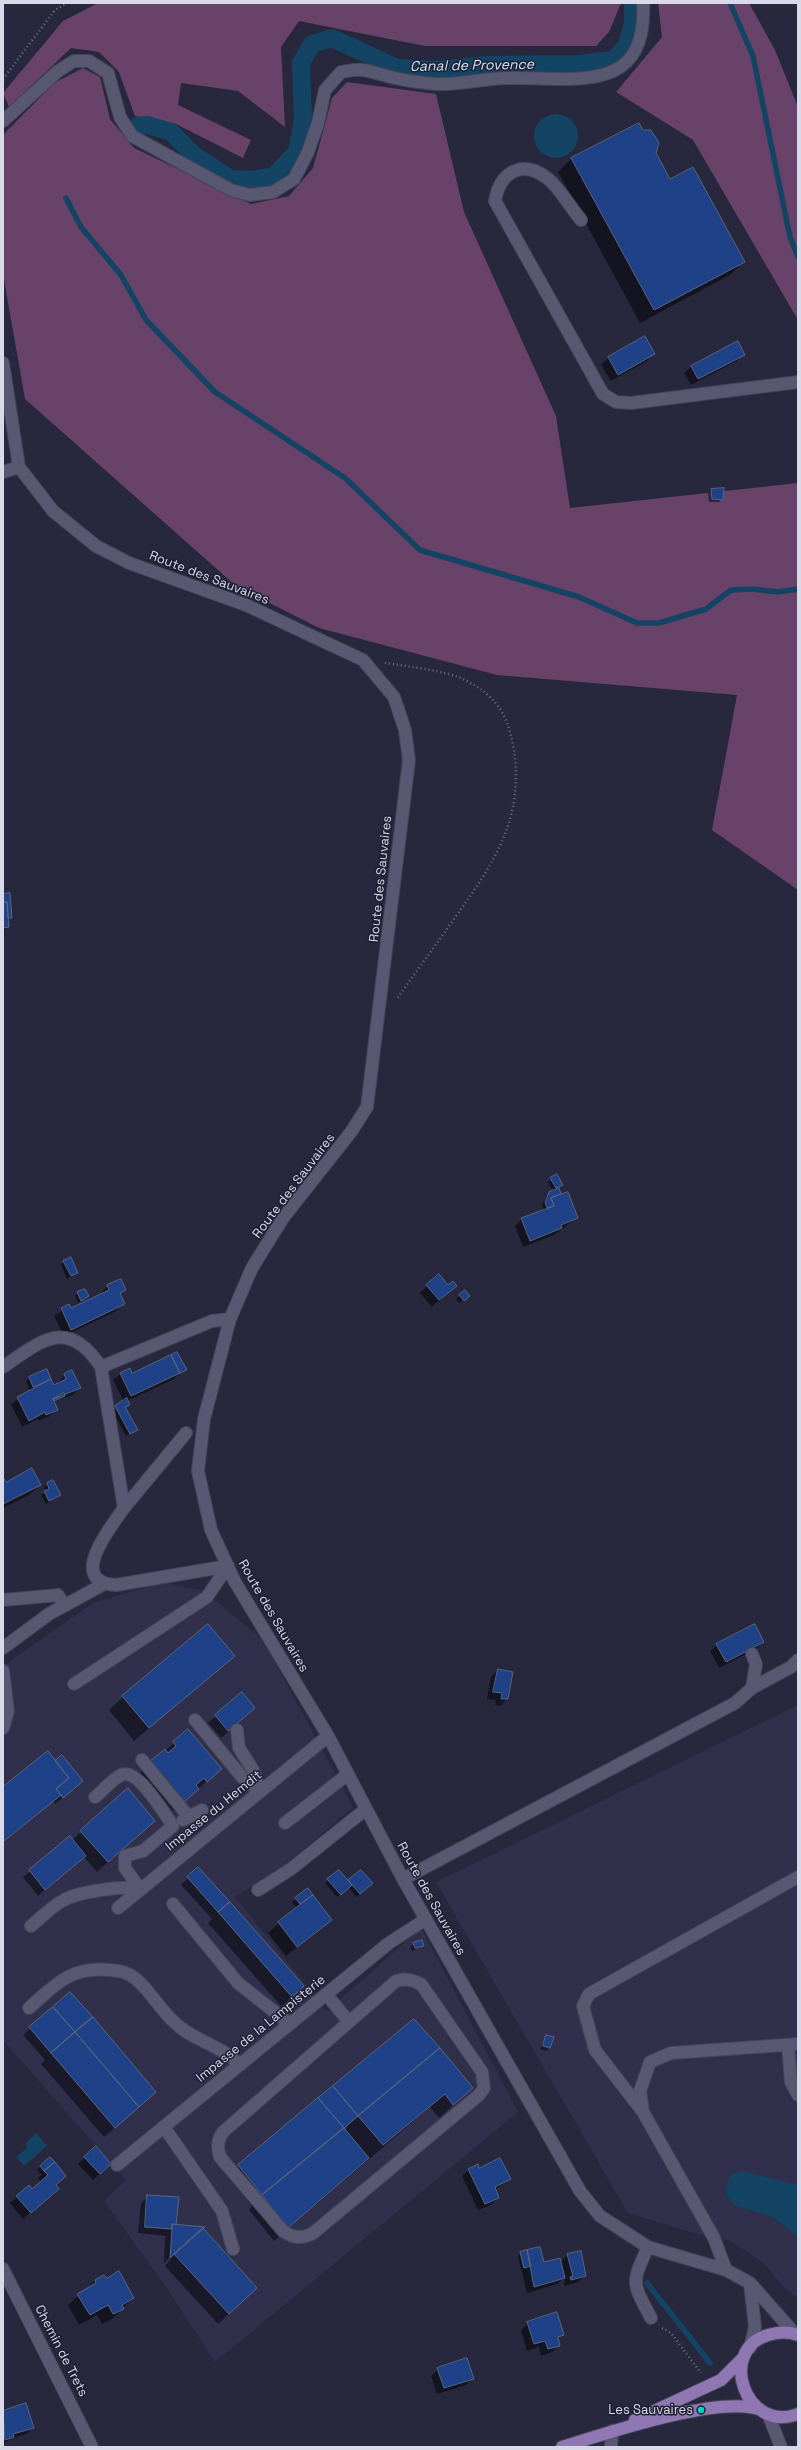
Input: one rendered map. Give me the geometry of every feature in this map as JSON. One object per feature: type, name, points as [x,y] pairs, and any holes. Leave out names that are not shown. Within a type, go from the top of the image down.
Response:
[{"type":"main road","points":[[612,2431],[720,2380],[765,2336],[776,2333],[797,2335]]},
{"type":"main road","points":[[748,2352],[742,2367],[741,2379],[744,2391],[763,2412]]},
{"type":"main road","points":[[562,2447],[612,2431],[713,2407],[740,2405],[780,2417],[798,2414]]},
{"type":"street","points":[[3,121],[58,72],[74,61],[89,61],[108,73],[120,117],[132,136],[231,190],[250,195],[273,192],[294,179],[308,152],[318,123],[325,90],[341,72],[362,70],[396,78],[438,84],[508,78],[578,79],[607,74],[624,64],[637,50],[644,25],[643,3]]},
{"type":"street","points":[[581,220],[548,178],[535,172],[525,170],[514,171],[503,178],[497,191],[495,201],[603,394],[616,402],[631,403],[798,382]]},
{"type":"street","name":"Route des Sauvaires","points":[[3,363],[19,467],[53,511],[96,546],[129,563],[246,605],[363,660],[394,697],[405,730],[409,760],[379,1023],[367,1107],[351,1132],[283,1218],[252,1268],[230,1319],[204,1419],[198,1471],[211,1530],[235,1582],[328,1736],[403,1878],[580,2191],[600,2216],[648,2247],[726,2270],[750,2283],[797,2335]]},
{"type":"street","points":[[3,472],[19,467]]},
{"type":"street","points":[[101,1367],[212,1321],[230,1319]]},
{"type":"street","points":[[3,1368],[41,1341],[52,1338],[65,1337],[80,1344],[95,1358],[101,1367],[124,1508]]},
{"type":"street","points":[[186,1433],[124,1508],[102,1538],[94,1555],[93,1569],[96,1579],[104,1584],[116,1585],[228,1566]]},
{"type":"street","points":[[74,1684],[207,1597],[228,1566]]},
{"type":"street","points":[[3,1648],[64,1605],[104,1584]]},
{"type":"street","points":[[3,1600],[58,1595],[64,1605]]},
{"type":"street","points":[[752,1654],[756,1664],[752,1688]]},
{"type":"street","points":[[403,1878],[735,1703],[752,1688],[791,1667],[798,1660]]},
{"type":"street","points":[[3,1671],[8,1711],[3,1728]]},
{"type":"street","points":[[195,1720],[242,1777],[260,1792]]},
{"type":"street","points":[[237,1730],[239,1748],[253,1770],[260,1792]]},
{"type":"street","name":"Impasse du Hemdit","points":[[118,1908],[328,1736]]},
{"type":"street","points":[[142,1760],[189,1817]]},
{"type":"street","points":[[95,1798],[121,1775],[128,1774],[138,1778],[173,1826]]},
{"type":"street","points":[[285,1823],[348,1774]]},
{"type":"street","points":[[258,1890],[291,1869],[366,1809]]},
{"type":"street","points":[[140,1889],[125,1868],[125,1856],[143,1851],[173,1826],[202,1810]]},
{"type":"street","points":[[726,2270],[714,2238],[643,2112],[595,2050],[582,2006],[589,1994],[798,1877]]},
{"type":"street","points":[[31,1926],[64,1900],[129,1886],[140,1889]]},
{"type":"street","points":[[173,1904],[238,1983],[290,2024]]},
{"type":"street","name":"Impasse de la Lampisterie","points":[[117,2165],[389,1943],[426,1919]]},
{"type":"street","points":[[29,2008],[63,1979],[74,1973],[102,1969],[123,1971],[136,1978],[174,2022],[186,2031],[224,2051],[240,2065]]},
{"type":"street","points":[[404,1979],[421,1984],[482,2072],[484,2088],[479,2096],[312,2234],[303,2238],[292,2238],[283,2231],[220,2157],[217,2148],[219,2139],[223,2132],[349,2022],[396,1981],[404,1979]]},
{"type":"street","points":[[326,1994],[349,2022]]},
{"type":"street","points":[[643,2112],[640,2091],[650,2062],[671,2053],[793,2044],[791,2082],[798,2095]]},
{"type":"street","points":[[164,2126],[222,2211],[233,2249]]},
{"type":"street","points":[[648,2247],[635,2276],[635,2287],[651,2318]]},
{"type":"street","name":"Chemin de Trets","points":[[3,2269],[92,2447]]},
{"type":"street","points":[[748,2352],[755,2327],[755,2312],[750,2283]]},
{"type":"street","points":[[763,2412],[782,2447]]},
{"type":"street","points":[[611,2447],[612,2431]]},
{"type":"path","points":[[3,79],[55,10],[67,3]]},
{"type":"path","points":[[363,660],[417,668],[465,679],[497,701],[510,729],[516,762],[515,801],[505,838],[489,870],[379,1023]]},
{"type":"path","points":[[671,2332],[702,2374]]},
{"type":"shaded area","points":[[98,3],[621,3],[609,32],[596,46],[425,46],[299,21],[281,47],[285,127],[238,91],[181,83],[178,105],[251,140],[243,158],[176,124],[135,116],[119,72],[99,52],[71,48],[9,107],[3,93],[63,21]]},
{"type":"shaded area","points":[[658,3],[749,3],[775,50],[798,107],[798,320],[693,140],[616,92],[662,37]]},
{"type":"shaded area","points":[[83,68],[100,77],[110,119],[134,148],[251,204],[289,196],[313,168],[332,98],[347,82],[436,94],[464,212],[556,416],[570,508],[798,483],[798,890],[712,830],[737,695],[497,675],[319,628],[236,586],[25,399],[3,274],[3,135],[54,83]]},
{"type":"shaded area","points":[[556,114],[568,118],[574,124],[578,136],[574,148],[568,154],[556,158],[544,154],[538,148],[534,136],[538,124],[544,118]]},
{"type":"shaded area","points":[[163,1582],[204,1591],[263,1640],[353,1807],[289,1862],[235,1897],[327,2011],[421,1928],[518,2112],[215,2362],[168,2290],[104,2201],[126,2180],[3,2040],[3,1666],[93,1603]]},
{"type":"shaded area","points":[[798,1705],[798,2298],[785,2289],[765,2264],[731,2241],[701,2235],[628,2213],[436,1882]]},
{"type":"shaded area","points":[[36,2133],[47,2146],[24,2166],[16,2157],[27,2148],[26,2143]]},
{"type":"shaded area","points":[[742,2171],[798,2185],[798,2237],[773,2217],[734,2205],[726,2195],[728,2181],[732,2174]]},
{"type":"building","points":[[639,123],[643,130],[651,130],[659,143],[656,153],[670,179],[693,167],[745,262],[654,310],[571,158]]},
{"type":"building","points":[[645,336],[655,354],[618,375],[608,357]]},
{"type":"building","points":[[738,341],[745,355],[698,379],[691,366]]},
{"type":"building","points":[[724,488],[723,500],[712,499],[711,489]]},
{"type":"building","points":[[10,893],[12,918],[8,918],[7,902],[3,903],[3,894]]},
{"type":"building","points":[[7,902],[9,927],[3,928],[3,903]]},
{"type":"building","points":[[557,1174],[563,1185],[556,1188],[550,1178]]},
{"type":"building","points":[[559,1188],[561,1194],[551,1198],[554,1206],[547,1208],[545,1202],[549,1192]]},
{"type":"building","points":[[568,1192],[578,1218],[561,1225],[562,1228],[530,1241],[521,1218],[554,1206],[551,1198]]},
{"type":"building","points":[[71,1257],[78,1273],[71,1276],[63,1261]]},
{"type":"building","points":[[439,1274],[448,1285],[453,1281],[457,1286],[439,1300],[426,1285]]},
{"type":"building","points":[[121,1279],[126,1290],[120,1293],[125,1304],[71,1330],[61,1308],[69,1304],[71,1308],[109,1290],[107,1285]]},
{"type":"building","points":[[85,1289],[89,1296],[81,1301],[77,1292]]},
{"type":"building","points":[[465,1290],[470,1296],[464,1301],[459,1295]]},
{"type":"building","points":[[177,1352],[187,1370],[180,1373],[171,1355]]},
{"type":"building","points":[[171,1355],[180,1373],[131,1396],[120,1373],[130,1368],[132,1373]]},
{"type":"building","points":[[47,1369],[51,1379],[33,1387],[29,1377]]},
{"type":"building","points":[[72,1370],[81,1388],[53,1399],[58,1410],[46,1415],[45,1412],[29,1421],[17,1397],[51,1379],[54,1385],[66,1379],[64,1374]]},
{"type":"building","points":[[64,1393],[65,1396],[54,1401],[53,1399]]},
{"type":"building","points":[[127,1398],[130,1405],[125,1407],[138,1430],[130,1434],[115,1406]]},
{"type":"building","points":[[32,1468],[41,1485],[3,1504],[3,1477],[6,1482]]},
{"type":"building","points":[[53,1480],[61,1495],[49,1501],[44,1491],[49,1489],[47,1483]]},
{"type":"building","points":[[208,1624],[235,1656],[149,1728],[122,1696]]},
{"type":"building","points":[[755,1624],[764,1642],[726,1662],[716,1644]]},
{"type":"building","points":[[498,1669],[513,1672],[508,1699],[501,1699],[502,1693],[493,1692]]},
{"type":"building","points":[[242,1692],[255,1708],[228,1731],[215,1715]]},
{"type":"building","points":[[188,1729],[222,1769],[207,1782],[204,1778],[196,1785],[199,1789],[184,1802],[150,1761],[165,1749],[168,1753],[176,1746],[173,1742]]},
{"type":"building","points":[[48,1751],[69,1778],[56,1789],[61,1795],[3,1842],[3,1787]]},
{"type":"building","points":[[62,1755],[83,1781],[63,1798],[56,1789],[69,1778],[55,1761]]},
{"type":"building","points":[[128,1788],[155,1821],[108,1862],[80,1831]]},
{"type":"building","points":[[70,1836],[86,1856],[45,1890],[29,1870]]},
{"type":"building","points":[[198,1867],[230,1902],[218,1912],[187,1877]]},
{"type":"building","points":[[339,1870],[352,1885],[341,1895],[327,1879]]},
{"type":"building","points":[[361,1870],[373,1883],[360,1894],[348,1880]]},
{"type":"building","points":[[308,1888],[313,1895],[300,1904],[295,1898]]},
{"type":"building","points":[[313,1895],[332,1920],[297,1947],[278,1922]]},
{"type":"building","points":[[230,1902],[304,1986],[292,1997],[218,1912]]},
{"type":"building","points":[[422,1940],[424,1946],[415,1948],[413,1943]]},
{"type":"building","points":[[70,1992],[93,2017],[75,2032],[53,2007]]},
{"type":"building","points":[[53,2007],[75,2032],[51,2053],[29,2027]]},
{"type":"building","points":[[93,2017],[156,2092],[139,2107],[75,2032]]},
{"type":"building","points":[[414,2019],[440,2048],[358,2116],[333,2086]]},
{"type":"building","points":[[75,2032],[139,2107],[115,2128],[51,2053]]},
{"type":"building","points":[[546,2035],[554,2037],[550,2048],[543,2046]]},
{"type":"building","points":[[440,2048],[473,2088],[453,2105],[445,2094],[383,2145],[358,2116]]},
{"type":"building","points":[[333,2086],[358,2116],[344,2128],[318,2098]]},
{"type":"building","points":[[318,2098],[344,2128],[262,2195],[238,2165]]},
{"type":"building","points":[[344,2128],[369,2158],[288,2228],[262,2195]]},
{"type":"building","points":[[96,2146],[111,2164],[100,2174],[84,2157]]},
{"type":"building","points":[[50,2157],[55,2162],[44,2171],[40,2166]]},
{"type":"building","points":[[500,2158],[511,2179],[495,2187],[499,2198],[485,2204],[468,2169],[478,2164],[479,2168]]},
{"type":"building","points":[[55,2162],[66,2176],[56,2185],[59,2189],[31,2213],[16,2196],[29,2185],[32,2189],[48,2175],[44,2171]]},
{"type":"building","points":[[147,2195],[179,2197],[176,2225],[172,2224],[172,2229],[145,2227]]},
{"type":"building","points":[[172,2224],[205,2227],[170,2258],[172,2229]]},
{"type":"building","points":[[203,2228],[257,2288],[229,2314],[174,2254]]},
{"type":"building","points":[[540,2247],[544,2262],[560,2258],[565,2278],[534,2287],[527,2250]]},
{"type":"building","points":[[527,2250],[531,2266],[524,2268],[520,2252]]},
{"type":"building","points":[[581,2251],[586,2276],[571,2280],[570,2277],[573,2276],[567,2254]]},
{"type":"building","points":[[119,2271],[134,2298],[122,2305],[124,2309],[113,2314],[108,2305],[90,2315],[77,2294],[96,2283],[95,2280],[104,2275],[107,2278]]},
{"type":"building","points":[[557,2312],[564,2335],[558,2337],[560,2346],[548,2349],[545,2341],[534,2344],[527,2322]]},
{"type":"building","points":[[467,2358],[474,2379],[444,2388],[437,2368]]},
{"type":"building","points":[[26,2403],[34,2428],[13,2434],[14,2437],[5,2440],[3,2411]]},
{"type":"waterway","name":"Canal de Provence","points":[[137,126],[148,125],[171,132],[195,156],[231,179],[251,180],[274,176],[297,152],[303,120],[301,63],[312,44],[332,38],[397,68],[437,70],[487,65],[579,64],[614,60],[627,45],[633,23],[633,3]]},
{"type":"waterway","points":[[730,3],[753,56],[790,237],[798,257]]},
{"type":"waterway","points":[[66,198],[81,227],[121,275],[146,320],[215,392],[345,478],[420,550],[579,597],[637,623],[659,623],[706,609],[731,590],[753,589],[778,592],[798,589]]},
{"type":"waterway","points":[[647,2283],[710,2363]]},
{"type":"place","name":"Les Sauvaires","points":[[701,2410]]}]
